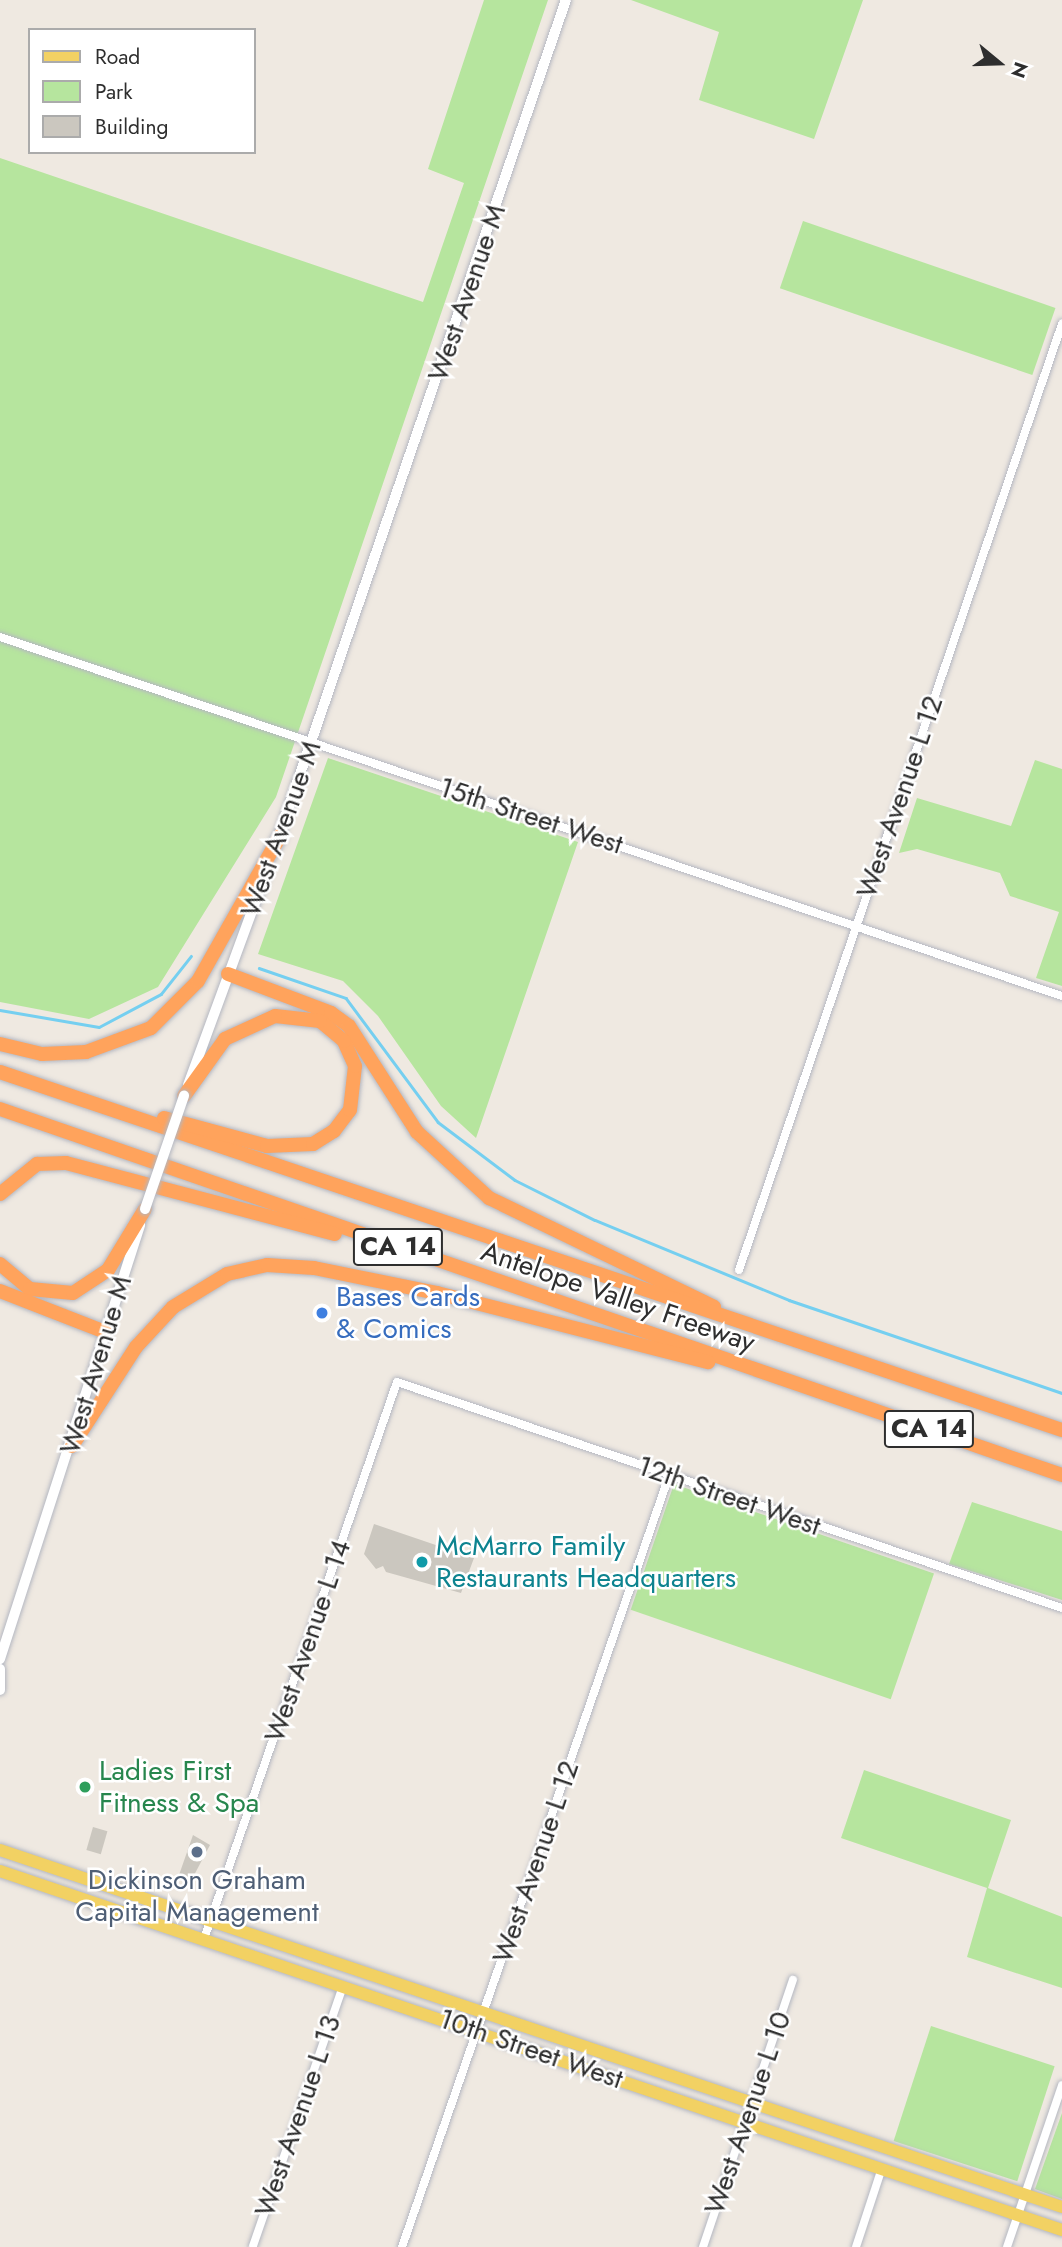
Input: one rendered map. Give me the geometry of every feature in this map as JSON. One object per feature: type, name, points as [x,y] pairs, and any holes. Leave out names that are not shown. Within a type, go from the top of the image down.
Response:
[{"type":"highway","points":[[0,1044],[42,1054],[86,1052],[151,1028],[198,981],[280,836]]},
{"type":"highway","points":[[228,974],[331,1013],[349,1026],[417,1132],[489,1199],[698,1296],[729,1317]]},
{"type":"highway","points":[[5,1074],[291,1149],[313,1144],[342,1123],[355,1093],[355,1066],[344,1041],[320,1021],[275,1016],[225,1039],[184,1096]]},
{"type":"highway","name":"Antelope Valley Freeway","points":[[5,1074],[1062,1430]]},
{"type":"highway","name":"Antelope Valley Freeway","points":[[0,1109],[1062,1475]]},
{"type":"highway","points":[[0,1194],[37,1164],[66,1163],[446,1264]]},
{"type":"highway","points":[[0,1264],[30,1289],[73,1293],[108,1270],[145,1209]]},
{"type":"highway","points":[[72,1446],[136,1347],[173,1307],[207,1283],[267,1265],[314,1268],[437,1293],[796,1384]]},
{"type":"highway","points":[[0,1291],[105,1332]]},
{"type":"main road","name":"West Avenue M","points":[[0,1658],[72,1446],[145,1209],[313,742],[566,0]]},
{"type":"main road","points":[[0,1670],[0,1690]]},
{"type":"main road","name":"10th Street West","points":[[0,1850],[1062,2207]]},
{"type":"main road","name":"10th Street West","points":[[0,1871],[477,2030],[1062,2230]]},
{"type":"main road","points":[[882,2168],[896,2162],[930,2172],[957,2173]]},
{"type":"street","name":"West Avenue L 12","points":[[739,1270],[1062,324]]},
{"type":"street","name":"15th Street West","points":[[0,637],[856,924],[1062,996]]},
{"type":"street","name":"12th Street West","points":[[397,1382],[1062,1608]]},
{"type":"street","name":"West Avenue L 14","points":[[204,1939],[397,1382]]},
{"type":"street","name":"West Avenue L 12","points":[[402,2247],[669,1476]]},
{"type":"street","name":"West Avenue L 10","points":[[703,2247],[793,1980]]},
{"type":"street","name":"West Avenue L 13","points":[[253,2246],[343,1986]]},
{"type":"street","points":[[1007,2247],[1062,2085]]},
{"type":"street","points":[[856,2247],[882,2168]]},
{"type":"green space","points":[[484,0],[548,0],[276,797],[158,987],[89,1019],[0,1002],[0,158],[423,302],[464,183],[428,169]]},
{"type":"green space","points":[[631,0],[863,0],[814,139],[699,100],[719,32]]},
{"type":"green space","points":[[803,221],[1055,308],[1032,375],[780,288]]},
{"type":"green space","points":[[328,758],[578,842],[476,1138],[441,1106],[378,1016],[343,981],[258,954]]},
{"type":"green space","points":[[1035,760],[1062,769],[1062,986],[1036,978],[1059,912],[1010,896],[1000,873],[917,849],[899,853],[917,798],[1011,826]]},
{"type":"green space","points":[[674,1484],[934,1574],[891,1699],[631,1610]]},
{"type":"green space","points":[[972,1502],[1062,1531],[1062,1600],[949,1564]]},
{"type":"green space","points":[[864,1770],[1011,1820],[988,1888],[1062,1917],[1062,1988],[967,1957],[987,1888],[841,1838]]},
{"type":"green space","points":[[931,2026],[1055,2066],[1017,2181],[894,2141]]},
{"type":"green space","points":[[1062,2113],[1062,2199],[1035,2189]]},
{"type":"building","name":"McMarro Family Restaurants Headquarters","points":[[374,1524],[474,1558],[461,1593],[386,1572],[383,1566],[376,1569],[364,1554]]},
{"type":"building","points":[[93,1827],[107,1831],[101,1854],[86,1850]]},
{"type":"building","name":"Dickinson Graham Capital Management","points":[[193,1835],[210,1845],[192,1879],[179,1875]]},
{"type":"waterway","points":[[0,1010],[99,1027],[161,994],[191,956]]},
{"type":"waterway","points":[[259,968],[346,998],[438,1122],[515,1180],[595,1220],[789,1300],[1062,1393]]},
{"type":"place","name":"Bases Cards & Comics","points":[[322,1313]]},
{"type":"place","name":"McMarro Family Restaurants Headquarters","points":[[422,1562]]},
{"type":"place","name":"Ladies First Fitness & Spa","points":[[85,1787]]},
{"type":"place","name":"Dickinson Graham Capital Management","points":[[197,1852]]}]
